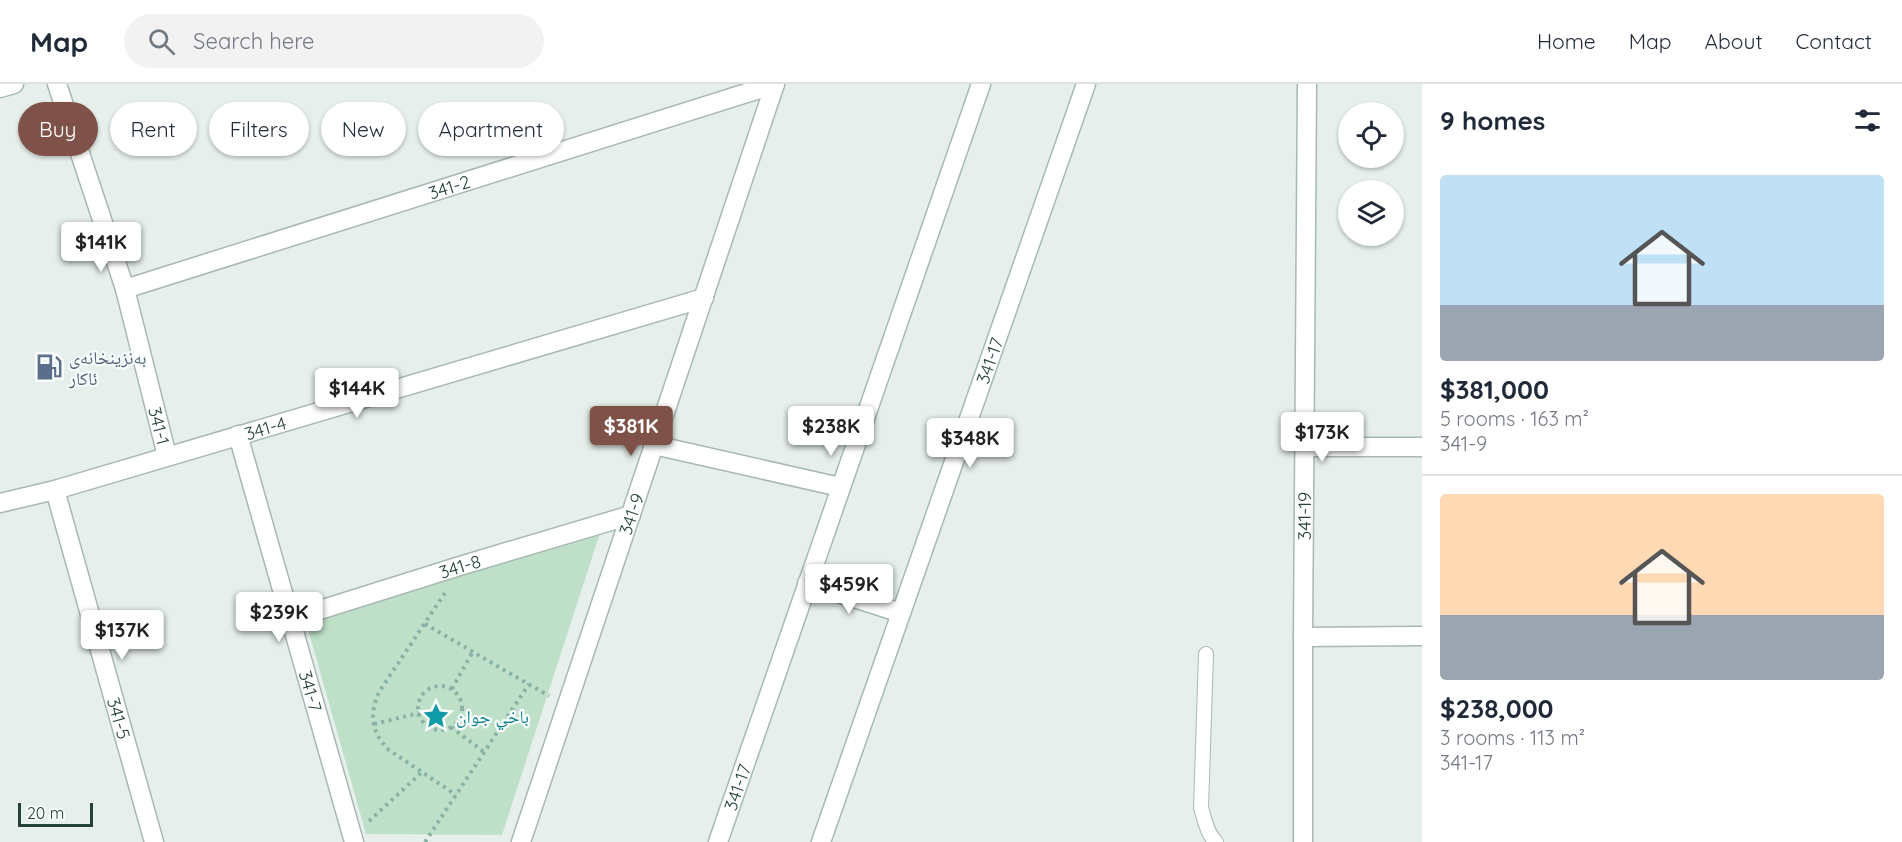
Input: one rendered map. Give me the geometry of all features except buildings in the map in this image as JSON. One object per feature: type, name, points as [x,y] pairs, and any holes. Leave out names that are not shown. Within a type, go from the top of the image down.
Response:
[{"type":"street","points":[[0,88],[14,84]]},
{"type":"street","name":"341-1","points":[[57,84],[125,289],[167,456]]},
{"type":"street","name":"341-2","points":[[125,289],[775,84]]},
{"type":"street","name":"341-9","points":[[521,842],[775,84]]},
{"type":"street","name":"341-17","points":[[718,842],[981,84]]},
{"type":"street","name":"341-17","points":[[821,842],[1086,84]]},
{"type":"street","name":"341-19","points":[[1303,842],[1307,84]]},
{"type":"street","name":"341-4","points":[[0,503],[55,490],[704,298]]},
{"type":"street","name":"341-7","points":[[238,435],[353,839]]},
{"type":"street","points":[[654,446],[840,487]]},
{"type":"street","points":[[1304,447],[1422,447]]},
{"type":"street","name":"341-5","points":[[55,490],[154,842]]},
{"type":"street","name":"341-8","points":[[291,619],[631,515]]},
{"type":"street","points":[[807,583],[901,613]]},
{"type":"street","points":[[1303,637],[1422,636]]},
{"type":"lane","points":[[1206,654],[1202,808],[1213,841],[1216,842]]},
{"type":"path","points":[[456,795],[388,750],[381,742],[374,724],[373,706],[379,692],[464,565]]},
{"type":"path","points":[[425,624],[566,705]]},
{"type":"path","points":[[452,689],[473,651]]},
{"type":"path","points":[[425,842],[529,684]]},
{"type":"path","points":[[435,686],[452,689],[458,695],[461,703],[462,711],[459,719],[451,727],[436,729],[428,727],[422,721],[419,713],[418,704],[421,696],[435,686]]},
{"type":"path","points":[[374,724],[419,713]]},
{"type":"path","points":[[451,727],[484,752]]},
{"type":"path","points":[[353,839],[422,773]]},
{"type":"green space","points":[[600,533],[502,835],[366,834],[306,622]]},
{"type":"place","name":"بەنزینخانەی ئاکار","points":[[49,367]]},
{"type":"place","name":"باخي جوان","points":[[436,716]]}]
